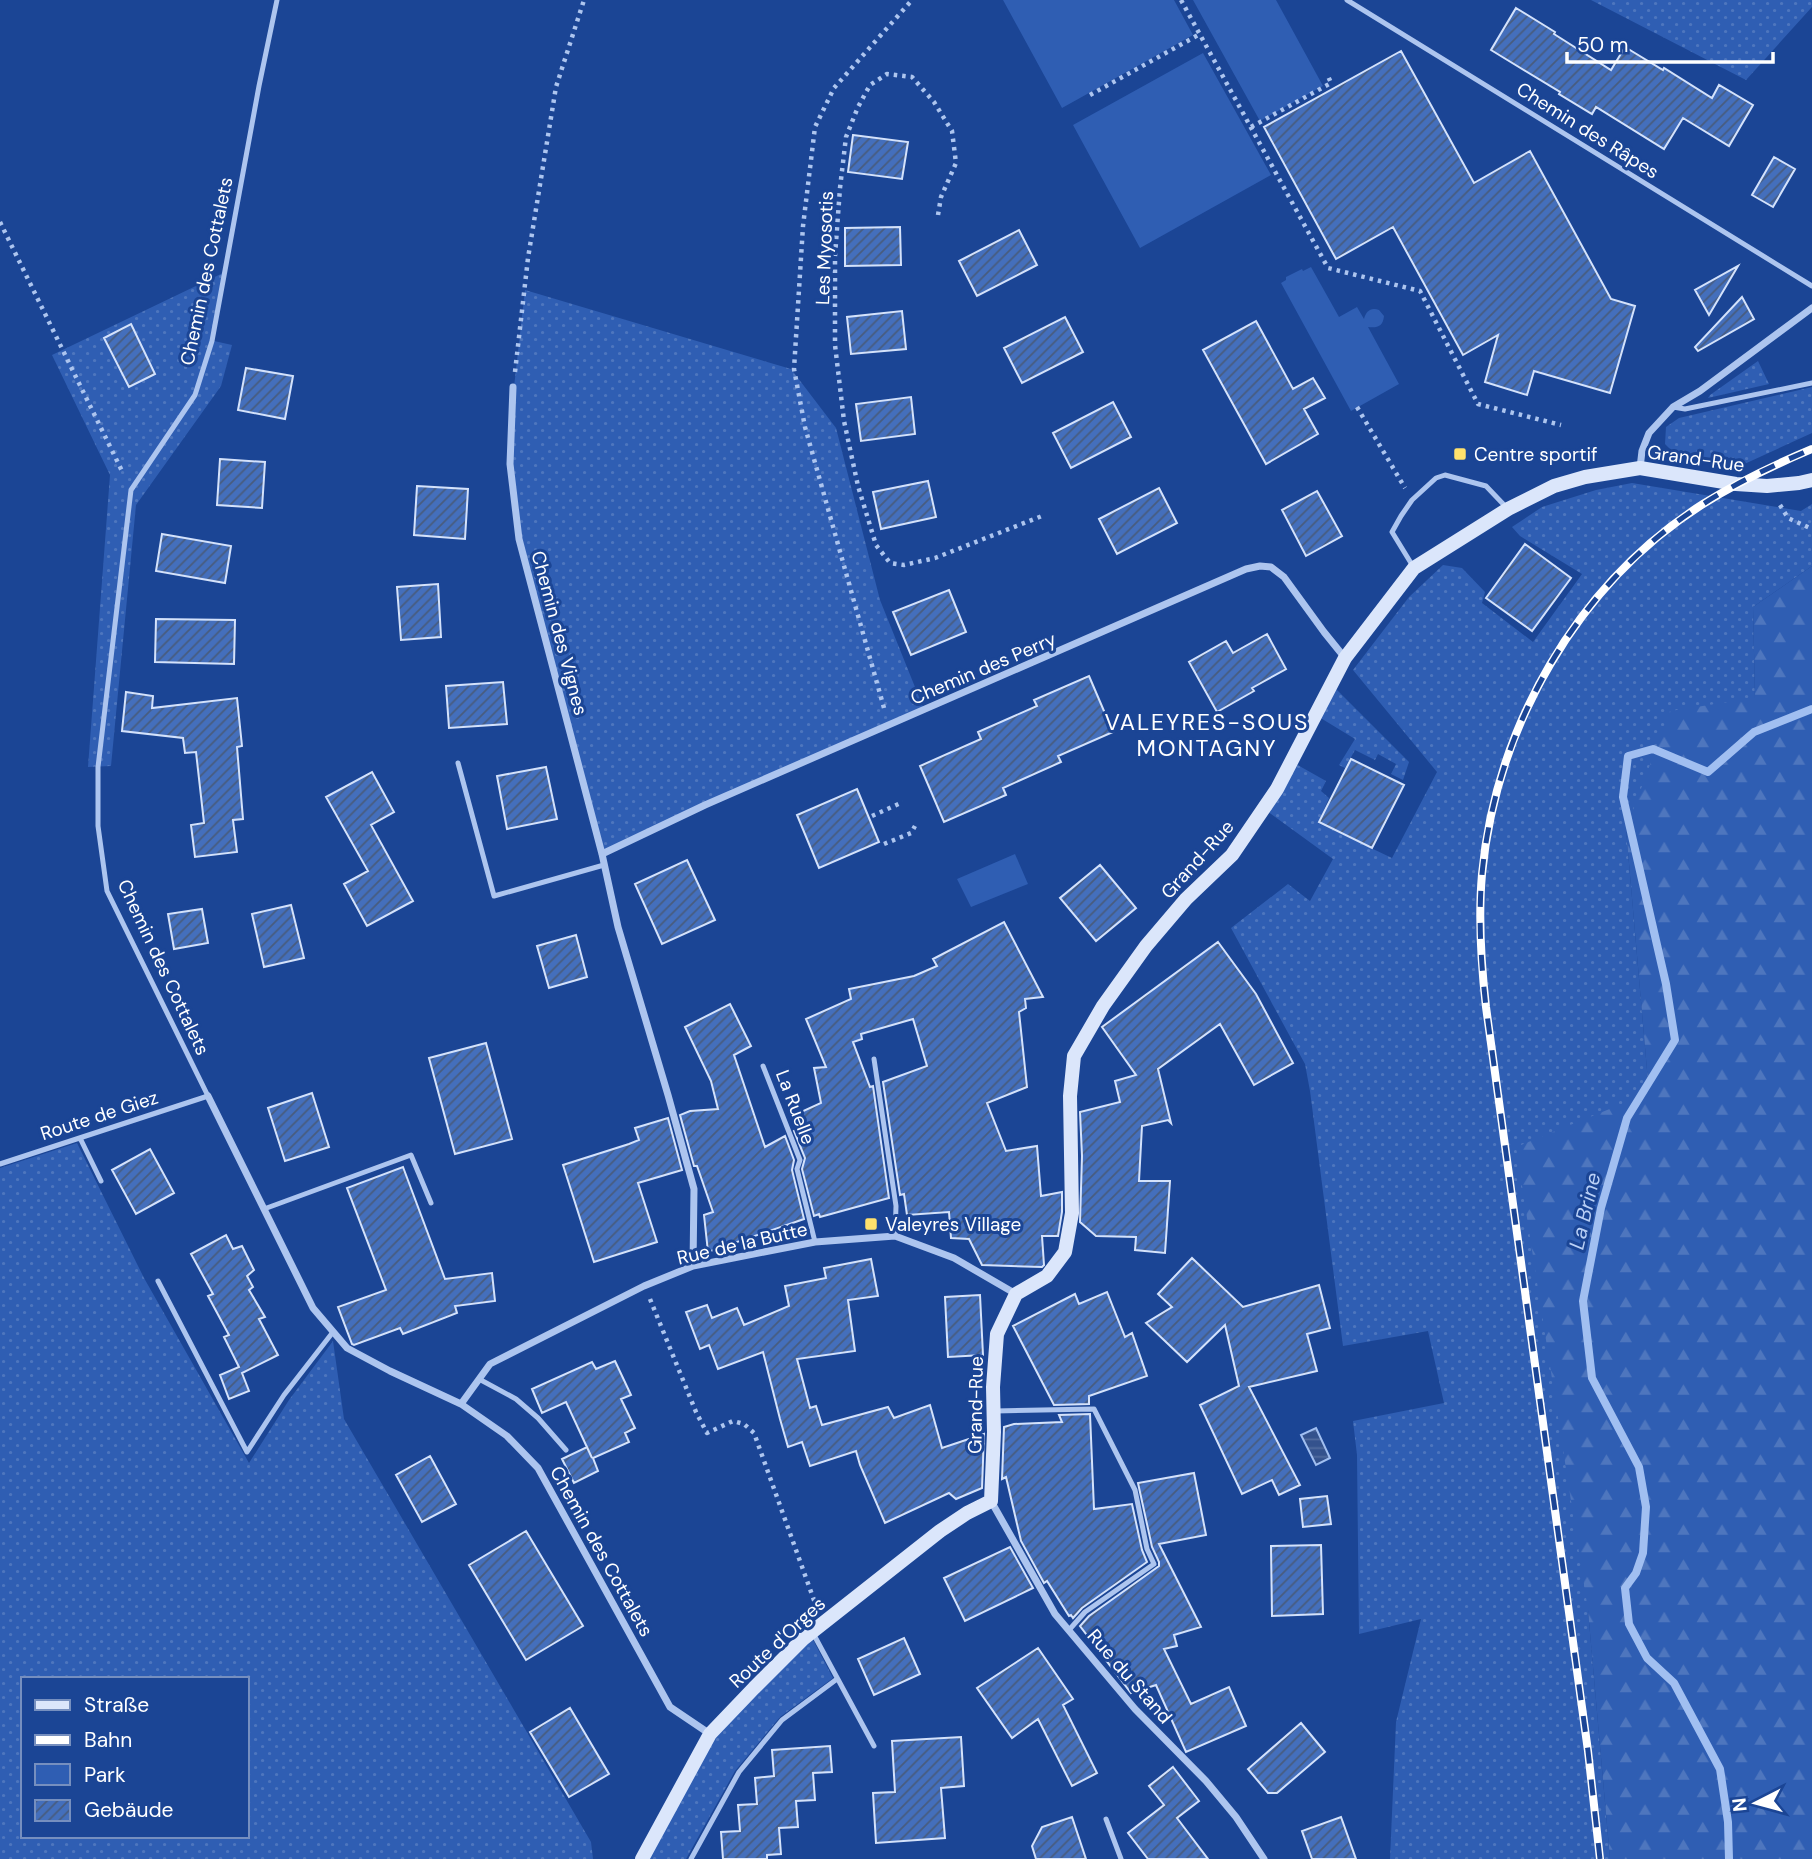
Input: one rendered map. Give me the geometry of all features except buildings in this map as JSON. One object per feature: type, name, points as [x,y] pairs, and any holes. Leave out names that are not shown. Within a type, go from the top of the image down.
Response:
[{"type":"street","points":[[1640,468],[1649,433],[1673,407],[1700,391],[1812,307]]},
{"type":"street","name":"Chemin des Vignes","points":[[513,387],[510,464],[519,539],[602,854],[618,928],[694,1189],[693,1266]]},
{"type":"street","name":"Grand-Rue","points":[[991,1501],[996,1334],[1016,1294],[1047,1276],[1065,1252],[1072,1213],[1070,1096],[1074,1056],[1103,1006],[1146,946],[1186,899],[1232,855],[1277,789],[1345,658],[1415,568],[1508,509],[1554,486],[1584,477],[1640,468],[1736,484],[1767,486],[1812,480]]},
{"type":"street","name":"Chemin des Perry","points":[[602,854],[705,805],[1246,569],[1271,567],[1284,577],[1345,658]]},
{"type":"street","name":"Chemin des Cottalets","points":[[208,1096],[313,1308],[347,1348],[461,1404],[507,1436],[538,1468],[670,1707],[710,1734]]},
{"type":"street","name":"Rue de la Butte","points":[[461,1404],[490,1364],[644,1286],[693,1266],[815,1242],[895,1236],[954,1258],[1016,1294]]},
{"type":"street","name":"Route d'Orges","points":[[642,1859],[710,1734],[754,1688],[817,1628],[940,1531],[991,1501]]},
{"type":"street","name":"Rue du Stand","points":[[991,1501],[1055,1614],[1135,1709],[1206,1781],[1236,1817],[1264,1859]]},
{"type":"lane","name":"Chemin des Cottalets","points":[[208,1096],[107,891],[98,826],[98,767],[131,490],[195,395],[212,341],[277,0]]},
{"type":"lane","name":"Chemin des Râpes","points":[[1348,0],[1812,286]]},
{"type":"lane","points":[[1673,407],[1685,409],[1812,383]]},
{"type":"lane","points":[[1415,568],[1392,532],[1412,500],[1436,478],[1445,475],[1486,486],[1508,509]]},
{"type":"lane","points":[[458,763],[494,896],[604,865]]},
{"type":"lane","points":[[874,1059],[896,1206],[895,1236]]},
{"type":"lane","name":"La Ruelle","points":[[763,1066],[800,1160],[797,1169],[815,1242]]},
{"type":"lane","name":"Route de Giez","points":[[0,1164],[208,1096]]},
{"type":"lane","points":[[80,1138],[101,1181]]},
{"type":"lane","points":[[264,1209],[411,1155],[431,1203]]},
{"type":"lane","points":[[158,1281],[247,1452],[284,1395],[333,1332]]},
{"type":"lane","points":[[479,1379],[516,1399],[538,1418],[566,1450]]},
{"type":"lane","points":[[993,1412],[1094,1409],[1135,1490],[1147,1549],[1154,1564],[1085,1612],[1069,1630]]},
{"type":"lane","points":[[817,1628],[837,1679],[874,1746]]},
{"type":"lane","points":[[691,1859],[739,1772],[782,1720],[837,1679]]},
{"type":"lane","points":[[1106,1819],[1121,1859]]},
{"type":"path","points":[[513,387],[528,258],[556,87],[584,0]]},
{"type":"path","points":[[889,726],[805,427],[794,369],[803,226],[815,127],[834,89],[912,0]]},
{"type":"path","points":[[1181,0],[1328,268],[1420,291],[1478,404],[1561,425]]},
{"type":"path","points":[[1090,94],[1200,34]]},
{"type":"path","name":"Les Myosotis","points":[[938,215],[941,197],[956,163],[952,131],[934,102],[912,77],[887,74],[870,85],[846,137],[839,188],[835,256],[835,345],[844,421],[858,486],[876,545],[890,563],[904,565],[935,558],[1042,516]]},
{"type":"path","points":[[1251,127],[1331,83],[1328,76]]},
{"type":"path","points":[[0,222],[131,490]]},
{"type":"path","points":[[1357,407],[1412,500]]},
{"type":"path","points":[[1767,486],[1788,518],[1812,529]]},
{"type":"path","points":[[872,816],[903,802]]},
{"type":"path","points":[[884,844],[911,834],[915,826]]},
{"type":"path","points":[[644,1286],[707,1433],[733,1421],[744,1424],[754,1433],[817,1628]]},
{"type":"green space","points":[[1003,0],[1174,0],[1193,35],[1062,108]]},
{"type":"green space","points":[[1193,0],[1276,0],[1323,86],[1260,121]]},
{"type":"green space","points":[[1591,0],[1812,0],[1812,7],[1746,80]]},
{"type":"green space","points":[[1203,53],[1271,175],[1140,248],[1073,125]]},
{"type":"green space","points":[[1311,267],[1339,317],[1357,307],[1364,319],[1367,312],[1373,309],[1379,310],[1384,316],[1379,326],[1368,327],[1399,384],[1351,411],[1281,283],[1286,277]]},
{"type":"green space","points":[[223,273],[214,341],[232,345],[221,386],[136,505],[111,766],[88,767],[110,475],[52,355]]},
{"type":"green space","points":[[525,290],[791,369],[836,428],[880,600],[923,707],[602,852],[521,538],[512,464],[514,387]]},
{"type":"green space","points":[[1758,361],[1769,384],[1708,398],[1710,395]]},
{"type":"green space","points":[[1812,387],[1812,433],[1740,466],[1731,468],[1680,459],[1665,444],[1666,427],[1679,418]]},
{"type":"green space","points":[[1632,483],[1801,511],[1812,504],[1812,566],[1753,607],[1755,699],[1626,829],[1649,1093],[1588,1610],[1610,1859],[1390,1859],[1396,1722],[1421,1619],[1359,1634],[1357,1455],[1353,1421],[1444,1403],[1428,1331],[1343,1346],[1305,1064],[1231,928],[1288,884],[1310,901],[1333,859],[1267,811],[1294,763],[1326,781],[1321,791],[1329,798],[1318,823],[1392,858],[1437,772],[1353,670],[1409,597],[1443,565],[1462,568],[1485,592],[1482,603],[1533,642],[1582,574],[1520,536],[1512,527],[1542,507],[1596,490]]},
{"type":"green space","points":[[1812,566],[1812,1859],[1610,1859],[1588,1610],[1516,1147],[1649,1093],[1626,829],[1670,711],[1755,698],[1753,607]]},
{"type":"green space","points":[[1334,687],[1409,762],[1403,780],[1391,774],[1396,764],[1378,754],[1375,760],[1355,750],[1345,768],[1339,765],[1355,739],[1319,717]]},
{"type":"green space","points":[[1015,854],[1028,884],[971,907],[957,879]]},
{"type":"green space","points":[[77,1143],[144,1278],[249,1463],[289,1400],[333,1341],[344,1419],[591,1842],[593,1859],[0,1859],[0,1168]]},
{"type":"green space","points":[[811,1636],[833,1678],[780,1717],[735,1771],[686,1859],[646,1859],[716,1736]]},
{"type":"shaded area","points":[[1316,1428],[1330,1458],[1316,1465],[1301,1435]]},
{"type":"waterway","name":"La Brine","points":[[1729,1859],[1728,1822],[1720,1769],[1674,1683],[1647,1658],[1629,1624],[1625,1588],[1636,1573],[1643,1553],[1646,1507],[1639,1467],[1592,1378],[1583,1301],[1601,1208],[1627,1118],[1675,1040],[1666,984],[1623,797],[1628,756],[1653,749],[1708,772],[1754,732],[1812,709]]},
{"type":"railway","points":[[1600,1859],[1588,1751],[1486,1007],[1480,908],[1490,819],[1505,765],[1525,713],[1550,664],[1581,617],[1617,575],[1658,537],[1703,504],[1729,488],[1812,449]]},
{"type":"place","name":"Centre sportif","points":[[1460,454]]},
{"type":"place","name":"Valeyres Village","points":[[871,1224]]},
{"type":"district","name":"VALEYRES-SOUS MONTAGNY","points":[[1207,735]]}]
